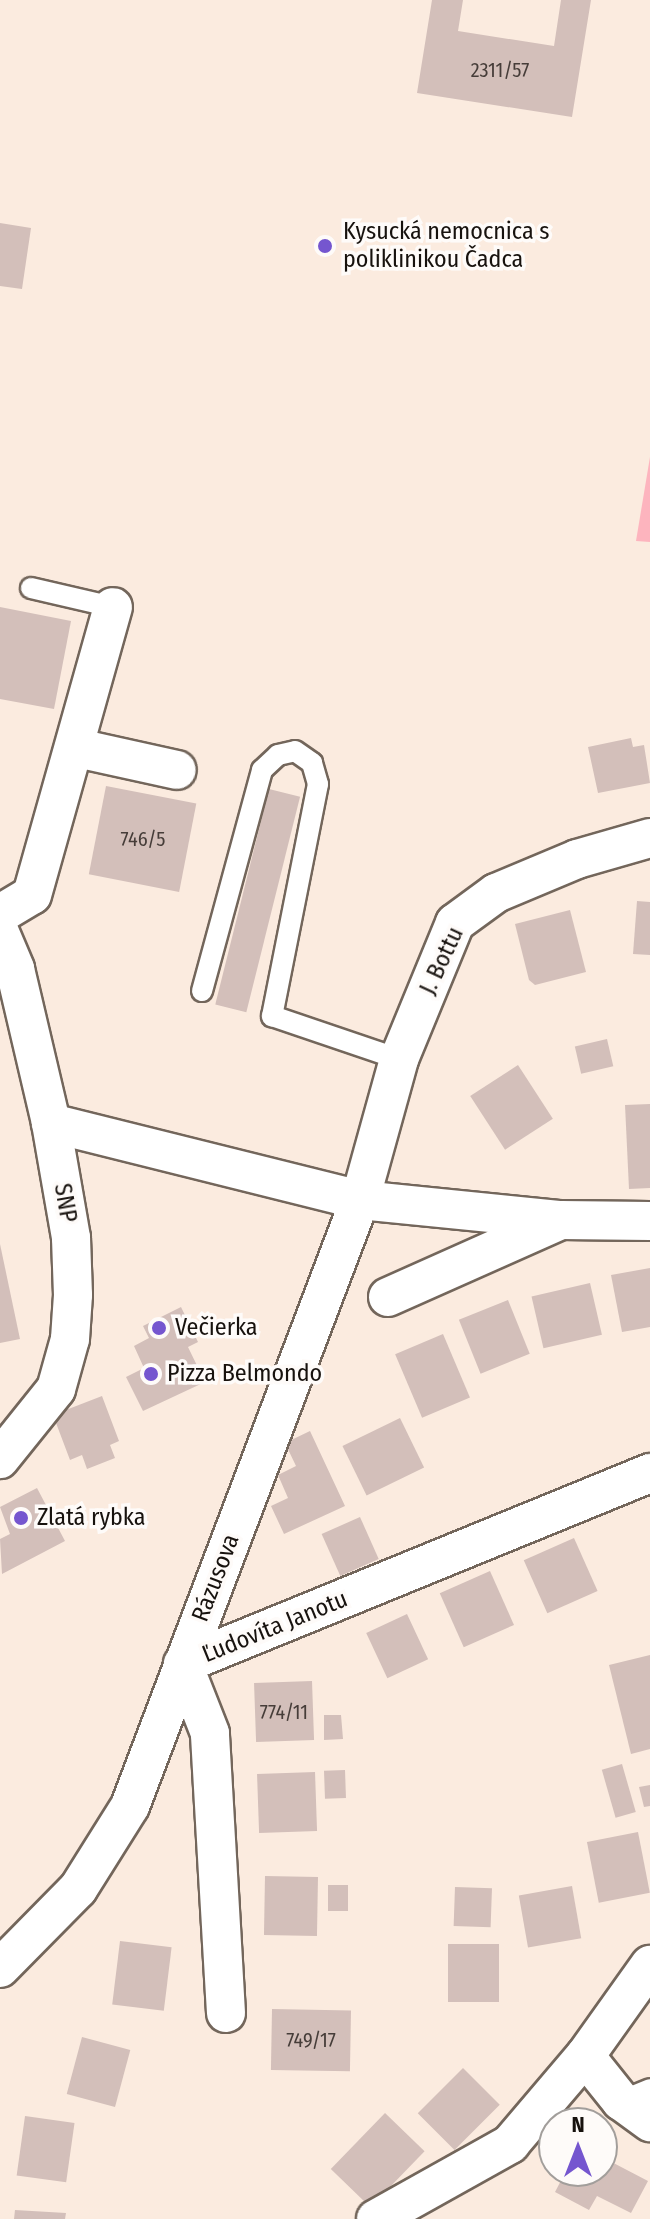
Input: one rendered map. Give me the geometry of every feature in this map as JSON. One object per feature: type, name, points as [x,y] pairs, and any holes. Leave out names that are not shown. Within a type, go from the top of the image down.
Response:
[{"type":"street","points":[[0,914],[32,895],[77,748],[113,607]]},
{"type":"street","points":[[77,748],[177,770]]},
{"type":"street","name":"J. Bottu","points":[[360,1200],[399,1059],[455,923],[496,893],[577,859],[650,838]]},
{"type":"street","name":"SNP","points":[[0,933],[15,969],[51,1123],[71,1238],[70,1339],[56,1389],[0,1459]]},
{"type":"street","points":[[51,1123],[360,1200],[561,1220],[650,1221]]},
{"type":"street","name":"Rázusova","points":[[0,1968],[78,1889],[130,1806],[360,1200]]},
{"type":"street","points":[[388,1297],[561,1220]]},
{"type":"street","name":"Ľudovíta Janotu","points":[[226,2013],[210,1733],[183,1664],[650,1473]]},
{"type":"street","points":[[376,2219],[510,2144],[585,2056],[650,1965]]},
{"type":"street","points":[[585,2056],[640,2104]]},
{"type":"lane","points":[[31,588],[113,607]]},
{"type":"lane","points":[[202,991],[262,770],[278,755],[295,751],[312,763],[318,784],[272,1016],[399,1059]]},
{"type":"shaded area","points":[[650,457],[650,542],[636,541]]},
{"type":"building","points":[[432,0],[463,0],[458,31],[554,46],[561,0],[591,0],[572,117],[417,93]]},
{"type":"building","points":[[0,223],[31,228],[22,289],[0,286]]},
{"type":"building","points":[[0,607],[71,621],[54,709],[0,699]]},
{"type":"building","points":[[631,738],[633,747],[644,745],[650,783],[598,793],[588,747]]},
{"type":"building","points":[[106,786],[196,804],[179,892],[89,874]]},
{"type":"building","points":[[269,789],[300,797],[246,1012],[215,1004]]},
{"type":"building","points":[[637,901],[650,902],[650,955],[633,954]]},
{"type":"building","points":[[570,910],[586,972],[535,985],[529,980],[515,924]]},
{"type":"building","points":[[607,1039],[613,1066],[581,1074],[575,1046]]},
{"type":"building","points":[[518,1065],[553,1119],[505,1150],[470,1096]]},
{"type":"building","points":[[650,1104],[650,1188],[629,1189],[625,1105]]},
{"type":"building","points":[[0,1244],[20,1339],[0,1343]]},
{"type":"building","points":[[650,1268],[650,1327],[622,1332],[611,1275]]},
{"type":"building","points":[[590,1283],[602,1335],[543,1348],[532,1296]]},
{"type":"building","points":[[508,1300],[530,1354],[481,1374],[459,1320]]},
{"type":"building","points":[[181,1307],[198,1342],[188,1347],[205,1382],[143,1411],[126,1377],[144,1368],[134,1346],[149,1338],[143,1326]]},
{"type":"building","points":[[443,1334],[470,1398],[422,1418],[395,1354]]},
{"type":"building","points":[[102,1396],[119,1441],[110,1445],[115,1458],[87,1469],[82,1455],[70,1460],[53,1415]]},
{"type":"building","points":[[400,1418],[424,1467],[367,1495],[342,1446]]},
{"type":"building","points":[[310,1431],[345,1506],[284,1534],[271,1506],[288,1498],[278,1475],[296,1466],[285,1443]]},
{"type":"building","points":[[37,1488],[65,1541],[2,1574],[0,1539],[10,1534],[0,1507]]},
{"type":"building","points":[[360,1517],[379,1559],[340,1576],[322,1534]]},
{"type":"building","points":[[574,1538],[598,1591],[547,1613],[524,1560]]},
{"type":"building","points":[[490,1571],[514,1625],[464,1647],[440,1593]]},
{"type":"building","points":[[407,1614],[428,1659],[387,1678],[366,1633]]},
{"type":"building","points":[[650,1655],[650,1749],[631,1754],[609,1665]]},
{"type":"building","points":[[312,1681],[314,1740],[256,1742],[254,1683]]},
{"type":"building","points":[[324,1715],[341,1715],[343,1739],[324,1740]]},
{"type":"building","points":[[622,1764],[636,1812],[616,1818],[602,1770]]},
{"type":"building","points":[[345,1770],[346,1798],[325,1799],[324,1771]]},
{"type":"building","points":[[315,1772],[317,1831],[259,1833],[257,1774]]},
{"type":"building","points":[[650,1785],[650,1806],[644,1807],[639,1787]]},
{"type":"building","points":[[638,1832],[650,1893],[599,1903],[587,1842]]},
{"type":"building","points":[[265,1876],[318,1877],[317,1936],[264,1935]]},
{"type":"building","points":[[328,1885],[348,1885],[348,1911],[328,1911]]},
{"type":"building","points":[[572,1886],[581,1938],[528,1948],[519,1895]]},
{"type":"building","points":[[455,1887],[492,1888],[491,1927],[454,1926]]},
{"type":"building","points":[[120,1941],[172,1947],[164,2011],[112,2005]]},
{"type":"building","points":[[448,1944],[499,1944],[499,2002],[448,2002]]},
{"type":"building","points":[[272,2009],[351,2010],[350,2071],[271,2070]]},
{"type":"building","points":[[82,2037],[130,2050],[115,2107],[67,2094]]},
{"type":"building","points":[[463,2068],[500,2105],[455,2150],[418,2113]]},
{"type":"building","points":[[385,2113],[425,2151],[370,2207],[331,2169]]},
{"type":"building","points":[[25,2116],[75,2123],[66,2182],[17,2175]]},
{"type":"building","points":[[618,2165],[648,2181],[631,2213],[597,2196],[589,2210],[555,2192],[558,2187],[618,2187]]},
{"type":"building","points":[[15,2210],[66,2213],[65,2219],[14,2219]]},
{"type":"place","name":"Kysucká nemocnica s poliklinikou Čadca","points":[[325,246]]},
{"type":"place","name":"Večierka","points":[[159,1328]]},
{"type":"place","name":"Pizza Belmondo","points":[[151,1374]]},
{"type":"place","name":"Zlatá rybka","points":[[21,1518]]}]
